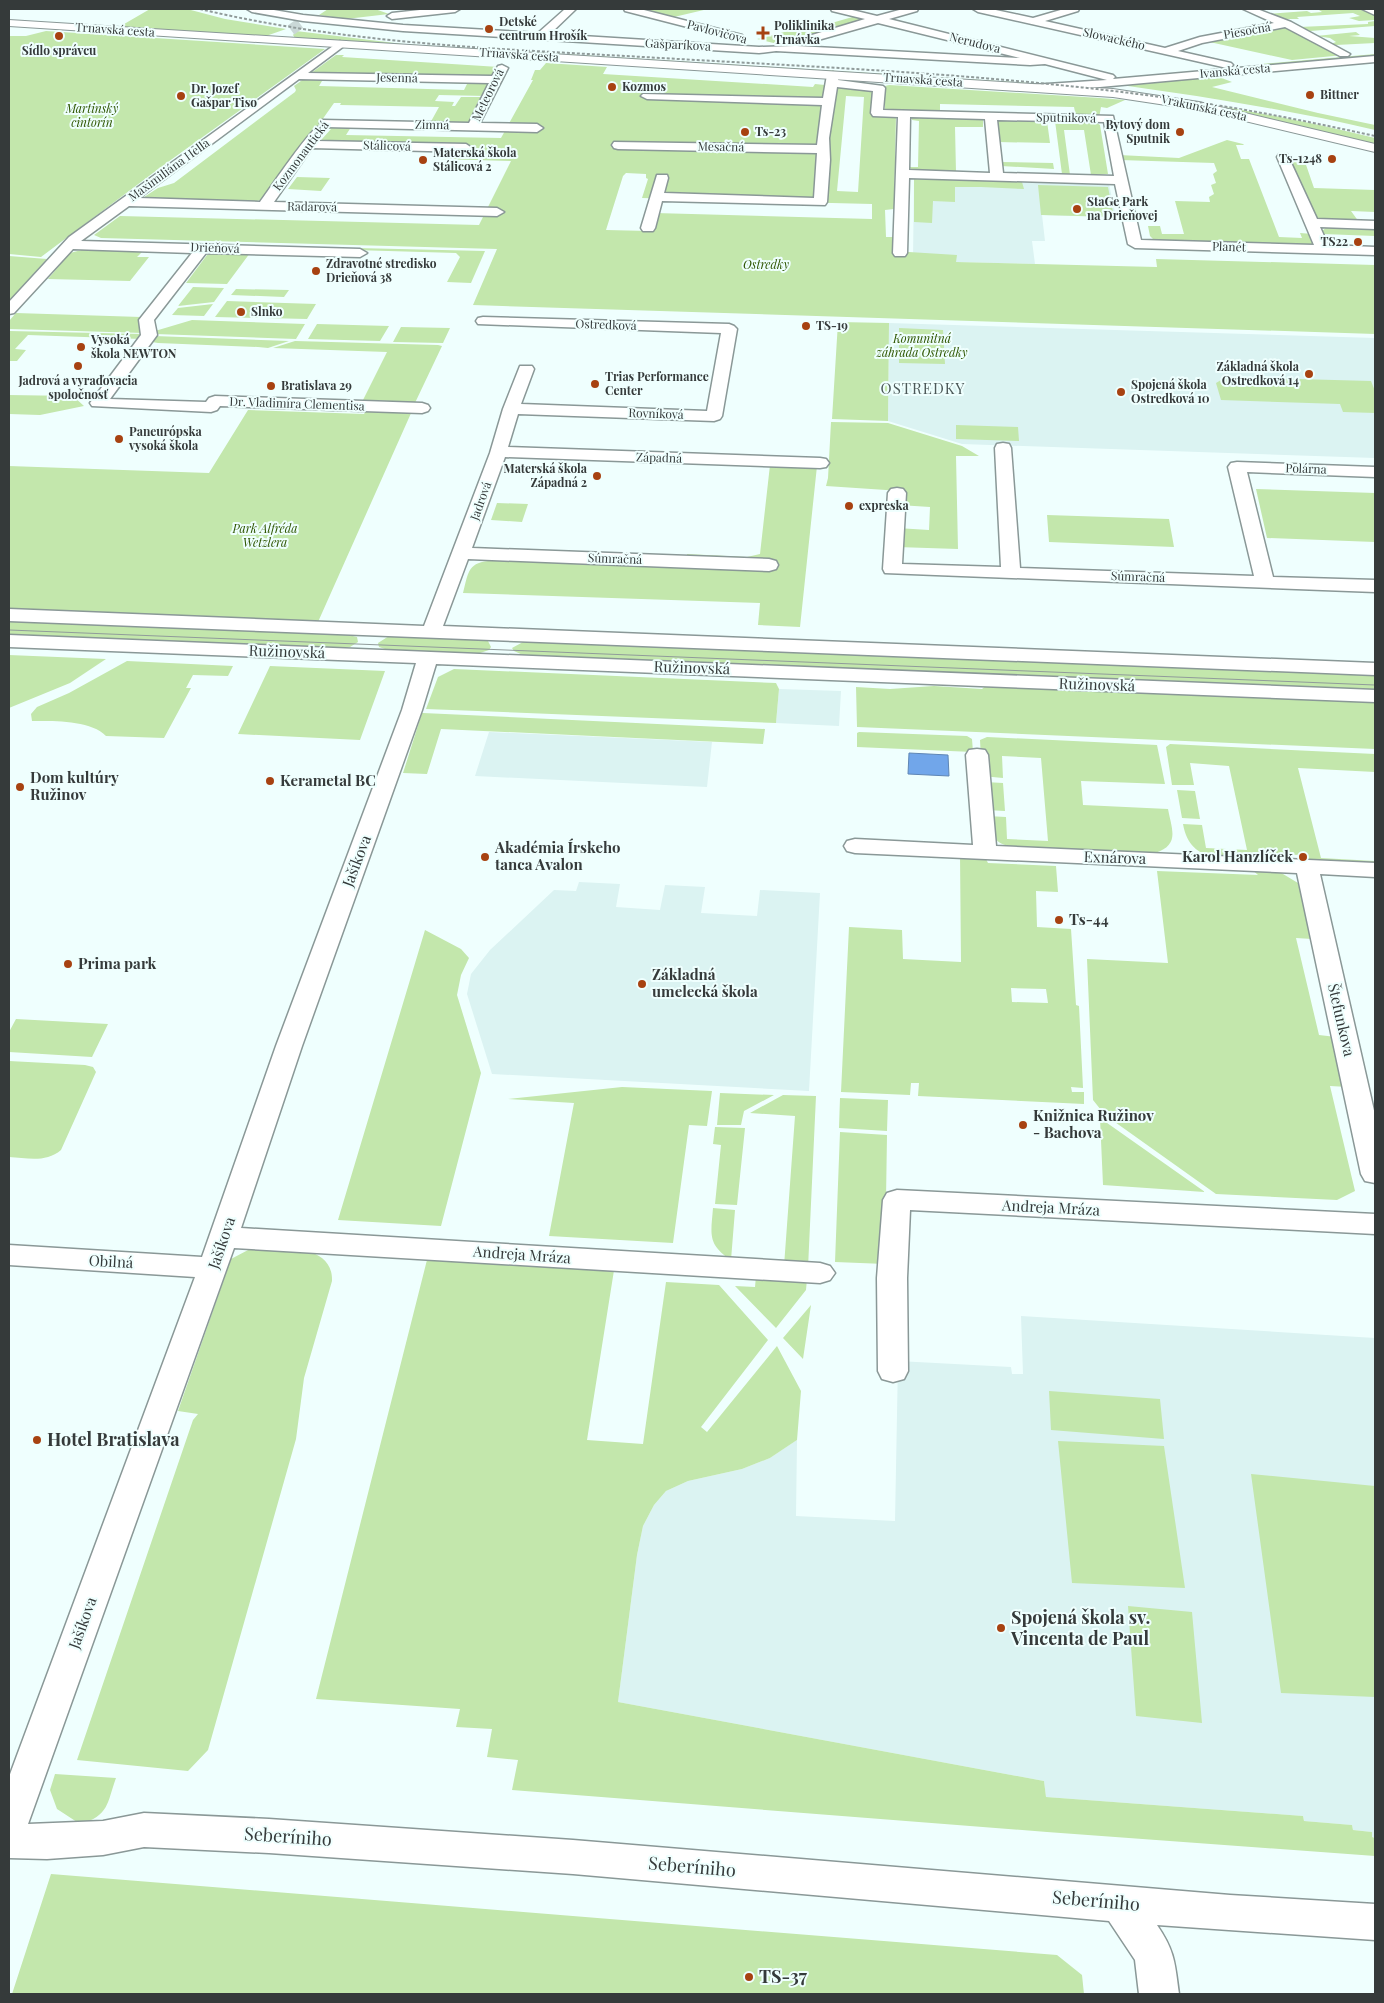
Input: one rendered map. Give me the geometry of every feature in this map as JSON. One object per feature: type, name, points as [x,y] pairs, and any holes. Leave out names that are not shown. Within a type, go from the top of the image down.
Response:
[{"type":"main road","name":"Trnavská cesta","points":[[9,23],[340,44],[832,79],[1029,87]]},
{"type":"main road","name":"Vrakunská cesta","points":[[1029,87],[1096,88],[1199,106],[1375,148]]},
{"type":"street","name":"Gašparíkova","points":[[252,9],[305,20],[540,37],[759,50],[776,48],[1030,62],[1048,61]]},
{"type":"street","points":[[305,20],[321,9]]},
{"type":"street","points":[[381,9],[398,15],[404,21],[404,28]]},
{"type":"street","points":[[344,22],[455,9]]},
{"type":"street","points":[[540,37],[571,9]]},
{"type":"street","name":"Pavlovičova","points":[[629,9],[776,48]]},
{"type":"street","name":"Nerudova","points":[[836,9],[1114,78]]},
{"type":"street","points":[[776,48],[913,9]]},
{"type":"street","name":"Slowackého","points":[[978,9],[1249,70]]},
{"type":"street","points":[[1034,21],[1074,9]]},
{"type":"street","name":"Piesočná","points":[[1248,9],[1287,24]]},
{"type":"street","points":[[1367,9],[1375,12]]},
{"type":"street","points":[[1287,24],[1344,54]]},
{"type":"street","name":"Piesočná","points":[[1166,51],[1200,40],[1287,24]]},
{"type":"street","points":[[278,40],[291,30]]},
{"type":"street","name":"Maximiliána Hella","points":[[9,310],[69,245],[340,44]]},
{"type":"street","points":[[1120,53],[1142,46]]},
{"type":"street","name":"Ivanská cesta","points":[[1096,88],[1249,70],[1375,58]]},
{"type":"street","points":[[1076,68],[1094,62]]},
{"type":"street","name":"Meteorová","points":[[473,126],[497,80],[503,64]]},
{"type":"street","name":"Jesenná","points":[[298,76],[497,80]]},
{"type":"street","points":[[657,197],[820,202],[824,149],[823,138],[832,79]]},
{"type":"street","name":"Sputniková","points":[[832,79],[878,87],[880,89],[878,113],[1109,119],[1134,244]]},
{"type":"street","points":[[647,96],[828,102]]},
{"type":"street","points":[[900,252],[904,114]]},
{"type":"street","points":[[991,116],[996,176]]},
{"type":"street","name":"Zimná","points":[[330,117],[537,128]]},
{"type":"street","name":"Kozmonautická","points":[[264,206],[308,144],[330,117]]},
{"type":"street","name":"Stálicová","points":[[308,144],[466,148]]},
{"type":"street","name":"Mesačná","points":[[618,145],[824,149]]},
{"type":"street","points":[[1283,156],[1323,249]]},
{"type":"street","points":[[903,174],[1121,180]]},
{"type":"street","points":[[648,228],[662,178]]},
{"type":"street","name":"Radarová","points":[[126,202],[497,212]]},
{"type":"street","points":[[1311,223],[1375,225]]},
{"type":"street","name":"Planét","points":[[1134,244],[1375,251]]},
{"type":"street","name":"Drieňová","points":[[69,245],[360,253]]},
{"type":"street","name":"Dr. Vladimíra Clementisa","points":[[203,248],[146,320],[149,335],[98,404],[211,407],[215,402],[422,408]]},
{"type":"street","name":"Ostredková","points":[[483,321],[729,329]]},
{"type":"street","name":"Rovníková","points":[[511,409],[714,416],[729,329]]},
{"type":"street","name":"Jadrová","points":[[431,632],[462,553],[526,369]]},
{"type":"street","points":[[1003,448],[1011,573]]},
{"type":"street","name":"Západná","points":[[498,452],[820,463]]},
{"type":"street","name":"Polárna","points":[[1265,582],[1237,467],[1375,472]]},
{"type":"street","name":"Súmračná","points":[[897,493],[892,569],[1375,586]]},
{"type":"street","name":"Súmračná","points":[[462,553],[769,565]]},
{"type":"street","name":"Ružinovská","points":[[9,615],[1375,669]]},
{"type":"street","name":"Ružinovská","points":[[9,641],[1375,696]]},
{"type":"street","name":"Jašíkova","points":[[9,1826],[214,1268],[289,1046],[412,710],[428,658]]},
{"type":"street","points":[[977,755],[985,852]]},
{"type":"street","name":"Exnárova","points":[[855,846],[1375,870]]},
{"type":"street","name":"Štefunkova","points":[[1307,866],[1375,1174]]},
{"type":"street","name":"Andreja Mráza","points":[[893,1371],[892,1278],[898,1200],[1375,1224]]},
{"type":"street","name":"Andreja Mráza","points":[[224,1238],[820,1273]]},
{"type":"street","name":"Obilná","points":[[9,1255],[214,1268]]},
{"type":"street","name":"Seberíniho","points":[[9,1841],[47,1842],[103,1838],[144,1830],[268,1836],[589,1858],[1120,1904],[1375,1922]]},
{"type":"street","points":[[1120,1904],[1154,1954],[1159,1994]]},
{"type":"shaded area","points":[[914,179],[1109,184],[1116,217],[1042,215],[1045,241],[1032,241],[1035,264],[913,261]]},
{"type":"shaded area","points":[[889,323],[1375,338],[1375,458],[962,444],[888,421]]},
{"type":"shaded area","points":[[779,689],[841,691],[839,726],[776,723]]},
{"type":"shaded area","points":[[489,732],[712,742],[707,787],[475,776]]},
{"type":"shaded area","name":"Základná umelecká škola","points":[[579,882],[620,884],[616,907],[660,910],[665,885],[705,887],[701,913],[757,916],[760,890],[820,893],[809,1091],[492,1074],[467,994],[471,974],[490,950],[554,890],[576,891]]},
{"type":"shaded area","name":"Spojená škola sv. Vincenta de Paul","points":[[1021,1316],[1375,1338],[1375,1838],[1372,1837],[1372,1832],[1353,1830],[1352,1825],[1304,1821],[1303,1816],[1046,1797],[1044,1781],[618,1702],[637,1555],[643,1526],[654,1505],[666,1491],[688,1481],[742,1469],[770,1458],[797,1440],[796,1516],[895,1521],[898,1361],[1011,1367],[1012,1374],[1023,1374]]},
{"type":"green space","points":[[150,9],[187,9],[225,19],[286,29],[266,36],[119,27]]},
{"type":"green space","points":[[328,9],[375,9],[389,14],[346,19],[319,15]]},
{"type":"green space","points":[[641,9],[708,9],[674,17]]},
{"type":"green space","points":[[1358,9],[1375,14],[1375,20],[1359,21],[1349,18],[1360,16],[1353,13],[1297,17],[1299,19],[1284,19],[1267,14],[1307,11],[1311,13],[1322,12],[1319,10]]},
{"type":"green space","points":[[856,16],[865,19],[778,44],[757,39],[792,30],[800,32]]},
{"type":"green space","points":[[1375,21],[1375,26],[1310,31],[1299,27],[1368,24],[1368,22]]},
{"type":"green space","points":[[1288,27],[1344,55],[1292,60],[1205,41]]},
{"type":"green space","name":"Martinský cintorín","points":[[46,31],[325,49],[161,167],[41,257],[9,254],[9,36],[26,36]]},
{"type":"green space","points":[[296,31],[403,44],[1046,84],[1037,85],[295,38],[293,35]]},
{"type":"green space","points":[[1356,32],[1360,35],[1349,36],[1375,38],[1375,43],[1336,45],[1331,44],[1336,42],[1330,38],[1316,36]]},
{"type":"green space","points":[[1375,54],[1375,57],[1266,66],[1261,64]]},
{"type":"green space","points":[[336,55],[344,55],[342,57],[499,67],[495,74],[485,78],[311,73]]},
{"type":"green space","name":"Ostredky","points":[[546,63],[607,67],[603,74],[813,87],[815,84],[874,90],[872,114],[896,115],[894,209],[885,210],[886,237],[895,237],[893,251],[957,255],[956,262],[1157,267],[1156,259],[1375,265],[1375,334],[473,305],[497,249],[101,238],[94,235],[120,216],[479,225],[511,161],[438,159],[441,152],[313,149],[331,129],[324,129],[328,123],[353,124],[346,135],[501,138],[533,80],[531,80],[535,70],[540,70]],"holes":[[[846,96],[864,97],[858,192],[837,191]],[[626,173],[646,174],[648,179],[642,198],[872,204],[872,219],[655,213],[649,231],[606,230],[623,176]]]},
{"type":"green space","points":[[1219,77],[1232,82],[1212,87],[1375,125],[1375,130],[1248,104],[1121,85]]},
{"type":"green space","points":[[305,78],[338,78],[334,81],[322,81],[319,86],[464,90],[467,84],[450,83],[452,80],[489,83],[486,96],[439,95],[435,101],[454,102],[452,106],[455,106],[461,97],[485,97],[467,124],[429,125],[439,107],[340,105],[341,103],[334,103],[267,198],[250,203],[141,199],[158,188],[174,183],[295,92],[294,86]]},
{"type":"green space","points":[[885,86],[1125,100],[1107,108],[1101,107],[1099,118],[1076,117],[1074,107],[940,104],[940,110],[930,110],[930,114],[889,112],[885,109]]},
{"type":"green space","points":[[1141,94],[1317,125],[1375,138],[1375,146],[1288,123]]},
{"type":"green space","points":[[912,118],[983,120],[983,127],[955,127],[956,172],[925,173],[909,167],[918,167],[919,121],[912,120]]},
{"type":"green space","points":[[996,120],[1047,121],[1050,143],[998,142]]},
{"type":"green space","points":[[1055,121],[1095,122],[1100,125],[1108,174],[1091,175],[1084,130],[1064,130],[1070,175],[1062,174]]},
{"type":"green space","points":[[1227,140],[1244,145],[1236,145],[1241,159],[1249,159],[1279,237],[1302,238],[1300,233],[1313,234],[1315,244],[1311,246],[1155,241],[1150,236],[1148,226],[1160,226],[1162,234],[1184,234],[1175,201],[1210,202],[1209,197],[1214,194],[1211,185],[1216,183],[1213,174],[1217,171],[1214,163],[1120,160],[1119,155],[1179,158]]},
{"type":"green space","points":[[1297,159],[1304,159],[1314,188],[1375,190],[1375,212],[1351,211],[1359,222],[1324,220],[1313,216],[1290,165]]},
{"type":"green space","points":[[1000,162],[1053,163],[1054,169],[1001,166]]},
{"type":"green space","points":[[297,177],[330,178],[321,191],[288,189]]},
{"type":"green space","points":[[914,179],[1022,182],[1024,189],[955,187],[955,202],[933,201],[932,223],[914,222]]},
{"type":"green space","points":[[1038,185],[1108,187],[1114,217],[1041,215]]},
{"type":"green space","points":[[1339,226],[1340,229],[1375,230],[1375,236],[1323,234],[1322,231],[1327,227]]},
{"type":"green space","points":[[89,248],[144,250],[137,257],[149,257],[130,281],[48,279],[70,253]]},
{"type":"green space","points":[[356,248],[485,251],[471,283],[447,282],[460,257],[456,253],[354,250]]},
{"type":"green space","points":[[214,252],[250,253],[227,284],[186,283],[207,255]]},
{"type":"green space","points":[[9,256],[47,259],[9,301]]},
{"type":"green space","points":[[193,287],[224,288],[214,302],[178,306]]},
{"type":"green space","points":[[236,289],[289,290],[284,297],[231,295]]},
{"type":"green space","points":[[227,301],[316,304],[307,319],[215,317]]},
{"type":"green space","points":[[213,304],[204,316],[172,315],[178,308]]},
{"type":"green space","points":[[16,313],[141,317],[143,333],[9,329],[9,321]]},
{"type":"green space","points":[[192,320],[305,324],[296,339],[155,334],[155,331]]},
{"type":"green space","points":[[838,322],[889,323],[888,421],[832,419]]},
{"type":"green space","points":[[317,324],[389,326],[380,341],[308,339]]},
{"type":"green space","points":[[401,327],[450,328],[443,343],[393,342]]},
{"type":"green space","name":"Komunitná záhrada Ostredky","points":[[899,328],[943,330],[945,364],[899,363]]},
{"type":"green space","points":[[9,331],[142,334],[141,339],[28,335],[15,349],[26,350],[17,361],[9,361]]},
{"type":"green space","points":[[154,336],[289,341],[268,348],[158,343],[152,342]]},
{"type":"green space","points":[[295,341],[442,346],[414,405],[390,405],[391,401],[363,400],[387,352],[273,348]]},
{"type":"green space","points":[[1226,377],[1371,381],[1375,391],[1375,413],[1343,412],[1340,404],[1221,400],[1216,383]]},
{"type":"green space","points":[[9,395],[73,396],[84,406],[40,415],[9,414]]},
{"type":"green space","name":"Park Alfréda Wetzlera","points":[[367,409],[412,411],[318,622],[9,610],[9,466],[209,473],[248,410],[364,414]]},
{"type":"green space","points":[[831,422],[888,423],[962,446],[979,456],[956,456],[958,549],[897,547],[897,528],[929,530],[930,507],[899,505],[901,491],[826,486]]},
{"type":"green space","points":[[956,425],[1018,427],[1019,441],[956,439]]},
{"type":"green space","points":[[770,465],[817,466],[800,627],[758,625],[760,603],[463,593],[472,567],[481,562],[488,561],[493,549],[687,556],[687,554],[747,557],[760,554]]},
{"type":"green space","points":[[1256,489],[1375,493],[1375,542],[1267,538]]},
{"type":"green space","points":[[497,503],[528,504],[522,522],[491,520]]},
{"type":"green space","points":[[1047,515],[1169,519],[1174,547],[1049,542]]},
{"type":"green space","points":[[9,620],[344,634],[357,637],[358,642],[350,647],[335,649],[9,636]]},
{"type":"green space","points":[[389,636],[482,639],[488,641],[491,647],[489,650],[477,654],[391,651],[379,647],[378,643]]},
{"type":"green space","points":[[523,642],[1375,674],[1375,691],[525,656],[514,651],[512,648]]},
{"type":"green space","points":[[9,655],[106,659],[70,683],[9,708]]},
{"type":"green space","points":[[127,661],[233,666],[228,676],[193,675],[186,688],[191,688],[164,738],[106,736],[82,724],[32,721],[31,714],[37,707],[69,693]]},
{"type":"green space","points":[[270,666],[385,671],[360,740],[238,734]]},
{"type":"green space","points":[[454,669],[776,683],[779,689],[776,723],[426,709],[438,677]]},
{"type":"green space","points":[[987,685],[1375,701],[1375,749],[857,727],[856,687],[890,689],[934,686],[982,689]]},
{"type":"green space","points":[[422,713],[765,729],[763,744],[441,729],[427,774],[403,773]]},
{"type":"green space","points":[[857,733],[967,736],[972,739],[973,752],[857,747]]},
{"type":"green space","points":[[987,737],[1157,745],[1165,784],[1081,781],[1083,805],[1168,809],[1172,830],[1171,841],[1163,850],[1155,853],[1020,849],[1000,843],[993,836],[987,816],[1006,817],[1007,839],[1048,841],[1041,758],[1002,756],[1003,778],[982,776],[980,740]]},
{"type":"green space","points":[[1170,744],[1375,754],[1375,772],[1298,768],[1321,858],[1375,861],[1375,866],[1302,862],[1299,855],[1262,853],[1263,860],[1225,859],[1203,853],[1194,847],[1187,838],[1183,824],[1202,825],[1206,848],[1247,850],[1229,766],[1190,763],[1194,785],[1172,785],[1166,747]]},
{"type":"green space","points":[[985,782],[1003,783],[1005,811],[986,810]]},
{"type":"green space","points":[[1177,790],[1195,791],[1200,819],[1182,818]]},
{"type":"green space","points":[[960,854],[984,855],[988,863],[1056,866],[1058,892],[1036,891],[1037,927],[1071,929],[1076,1005],[1079,1006],[1083,1088],[1071,1087],[1072,1092],[1084,1092],[1084,1104],[918,1096],[919,1083],[911,1083],[910,1095],[841,1092],[849,927],[902,930],[903,959],[961,962]],"holes":[[[1011,988],[1046,989],[1048,1003],[1012,1002]]]},
{"type":"green space","points":[[1249,867],[1278,871],[1298,883],[1312,939],[1296,938],[1319,1035],[1336,1037],[1348,1087],[1330,1086],[1355,1191],[1337,1200],[1216,1194],[1105,1115],[1093,1100],[1087,959],[1168,963],[1157,871],[1258,875]]},
{"type":"green space","points":[[425,930],[461,949],[469,958],[461,975],[457,995],[481,1073],[441,1226],[338,1220]]},
{"type":"green space","points":[[16,1019],[108,1024],[92,1057],[9,1052],[9,1032]]},
{"type":"green space","points":[[9,1061],[85,1065],[93,1067],[96,1072],[61,1150],[49,1157],[36,1159],[9,1157]]},
{"type":"green space","points":[[622,1087],[712,1091],[707,1126],[689,1125],[673,1243],[549,1236],[574,1103],[508,1099]]},
{"type":"green space","points":[[720,1093],[774,1095],[744,1111],[741,1125],[717,1125]]},
{"type":"green space","points":[[783,1095],[816,1096],[808,1268],[784,1266],[795,1116],[750,1113]]},
{"type":"green space","points":[[840,1098],[888,1100],[887,1131],[839,1128]]},
{"type":"green space","points":[[1100,1118],[1205,1192],[1103,1185]]},
{"type":"green space","points":[[715,1127],[745,1128],[737,1205],[715,1204],[721,1145],[713,1144]]},
{"type":"green space","points":[[840,1132],[887,1135],[885,1264],[835,1262]]},
{"type":"green space","points":[[713,1208],[735,1210],[731,1260],[718,1249],[712,1238]]},
{"type":"green space","points":[[270,1247],[301,1250],[319,1256],[331,1270],[332,1281],[304,1378],[296,1439],[208,1750],[188,1771],[77,1760],[193,1420],[198,1414],[178,1411],[231,1259],[250,1249]]},
{"type":"green space","points":[[429,1252],[615,1264],[587,1440],[643,1444],[666,1282],[719,1285],[768,1340],[701,1427],[707,1432],[777,1346],[801,1391],[797,1440],[770,1458],[742,1469],[688,1481],[666,1491],[654,1505],[643,1526],[637,1555],[618,1702],[1044,1781],[1046,1797],[1303,1816],[1304,1821],[1352,1825],[1353,1830],[1372,1832],[1372,1837],[1375,1838],[1375,1856],[512,1790],[518,1760],[487,1757],[492,1729],[456,1727],[460,1709],[316,1699]]},
{"type":"green space","points":[[756,1276],[807,1279],[806,1290],[776,1328],[735,1286],[755,1287]]},
{"type":"green space","points":[[811,1305],[803,1359],[783,1338]]},
{"type":"green space","points":[[1049,1391],[1160,1399],[1164,1439],[1051,1430]]},
{"type":"green space","points":[[1058,1441],[1164,1446],[1185,1588],[1072,1583]]},
{"type":"green space","points":[[1251,1474],[1375,1486],[1375,1697],[1281,1693]]},
{"type":"green space","points":[[1128,1606],[1192,1612],[1202,1723],[1136,1716]]},
{"type":"green space","points":[[55,1774],[116,1778],[102,1813],[90,1821],[80,1824],[57,1809],[50,1790]]},
{"type":"green space","points":[[51,1874],[1057,1955],[1082,1975],[1084,1994],[12,1994]]},
{"type":"water","points":[[909,753],[948,755],[949,776],[908,774]]},
{"type":"tunnel","points":[[291,30],[302,22]]},
{"type":"tram line","points":[[9,630],[1375,685]]},
{"type":"railway","points":[[200,9],[314,31],[429,44],[857,69],[987,78],[1117,91],[1279,116],[1375,136]]},
{"type":"place","name":"Detské centrum Hrošík","points":[[489,29]]},
{"type":"place","name":"Poliklinika Trnávka","points":[[763,33]]},
{"type":"place","name":"Sídlo správcu","points":[[59,36]]},
{"type":"place","name":"Kozmos","points":[[612,87]]},
{"type":"place","name":"Bittner","points":[[1310,95]]},
{"type":"place","name":"Dr. Jozef Gašpar Tiso","points":[[181,96]]},
{"type":"place","name":"Ts-23","points":[[745,132]]},
{"type":"place","name":"Bytový dom Sputnik","points":[[1180,132]]},
{"type":"place","name":"Ts-1248","points":[[1332,159]]},
{"type":"place","name":"Materská škola Stálicová 2","points":[[423,160]]},
{"type":"place","name":"StaGe Park na Drieňovej","points":[[1077,209]]},
{"type":"place","name":"TS22","points":[[1358,242]]},
{"type":"place","name":"Zdravotné stredisko Drieňová 38","points":[[316,271]]},
{"type":"place","name":"Slnko","points":[[241,312]]},
{"type":"place","name":"TS-19","points":[[806,326]]},
{"type":"place","name":"Vysoká škola NEWTON","points":[[81,347]]},
{"type":"place","name":"Jadrová a vyraďovacia spoločnosť","points":[[78,366]]},
{"type":"place","name":"Základná škola Ostredková 14","points":[[1309,374]]},
{"type":"place","name":"Trias Performance Center","points":[[595,384]]},
{"type":"place","name":"Bratislava 29","points":[[271,386]]},
{"type":"place","name":"Spojená škola Ostredková 10","points":[[1121,392]]},
{"type":"place","name":"Рaneurópska vysoká škola","points":[[119,439]]},
{"type":"place","name":"Materská škola Západná 2","points":[[597,476]]},
{"type":"place","name":"expreska","points":[[849,506]]},
{"type":"place","name":"Kerametal BC","points":[[270,781]]},
{"type":"place","name":"Dom kultúry Ružinov","points":[[20,787]]},
{"type":"place","name":"Akadémia Írskeho tanca Avalon","points":[[485,857]]},
{"type":"place","name":"Karol Hanzlíček","points":[[1303,857]]},
{"type":"place","name":"Ts-44","points":[[1059,920]]},
{"type":"place","name":"Prima park","points":[[68,964]]},
{"type":"place","name":"Základná umelecká škola","points":[[642,984]]},
{"type":"place","name":"Knižnica Ružinov - Bachova","points":[[1023,1125]]},
{"type":"place","name":"Hotel Bratislava","points":[[37,1440]]},
{"type":"place","name":"Spojená škola sv. Vincenta de Paul","points":[[1001,1628]]},
{"type":"place","name":"TS-37","points":[[749,1977]]},
{"type":"district","name":"OSTREDKY","points":[[923,389]]}]
